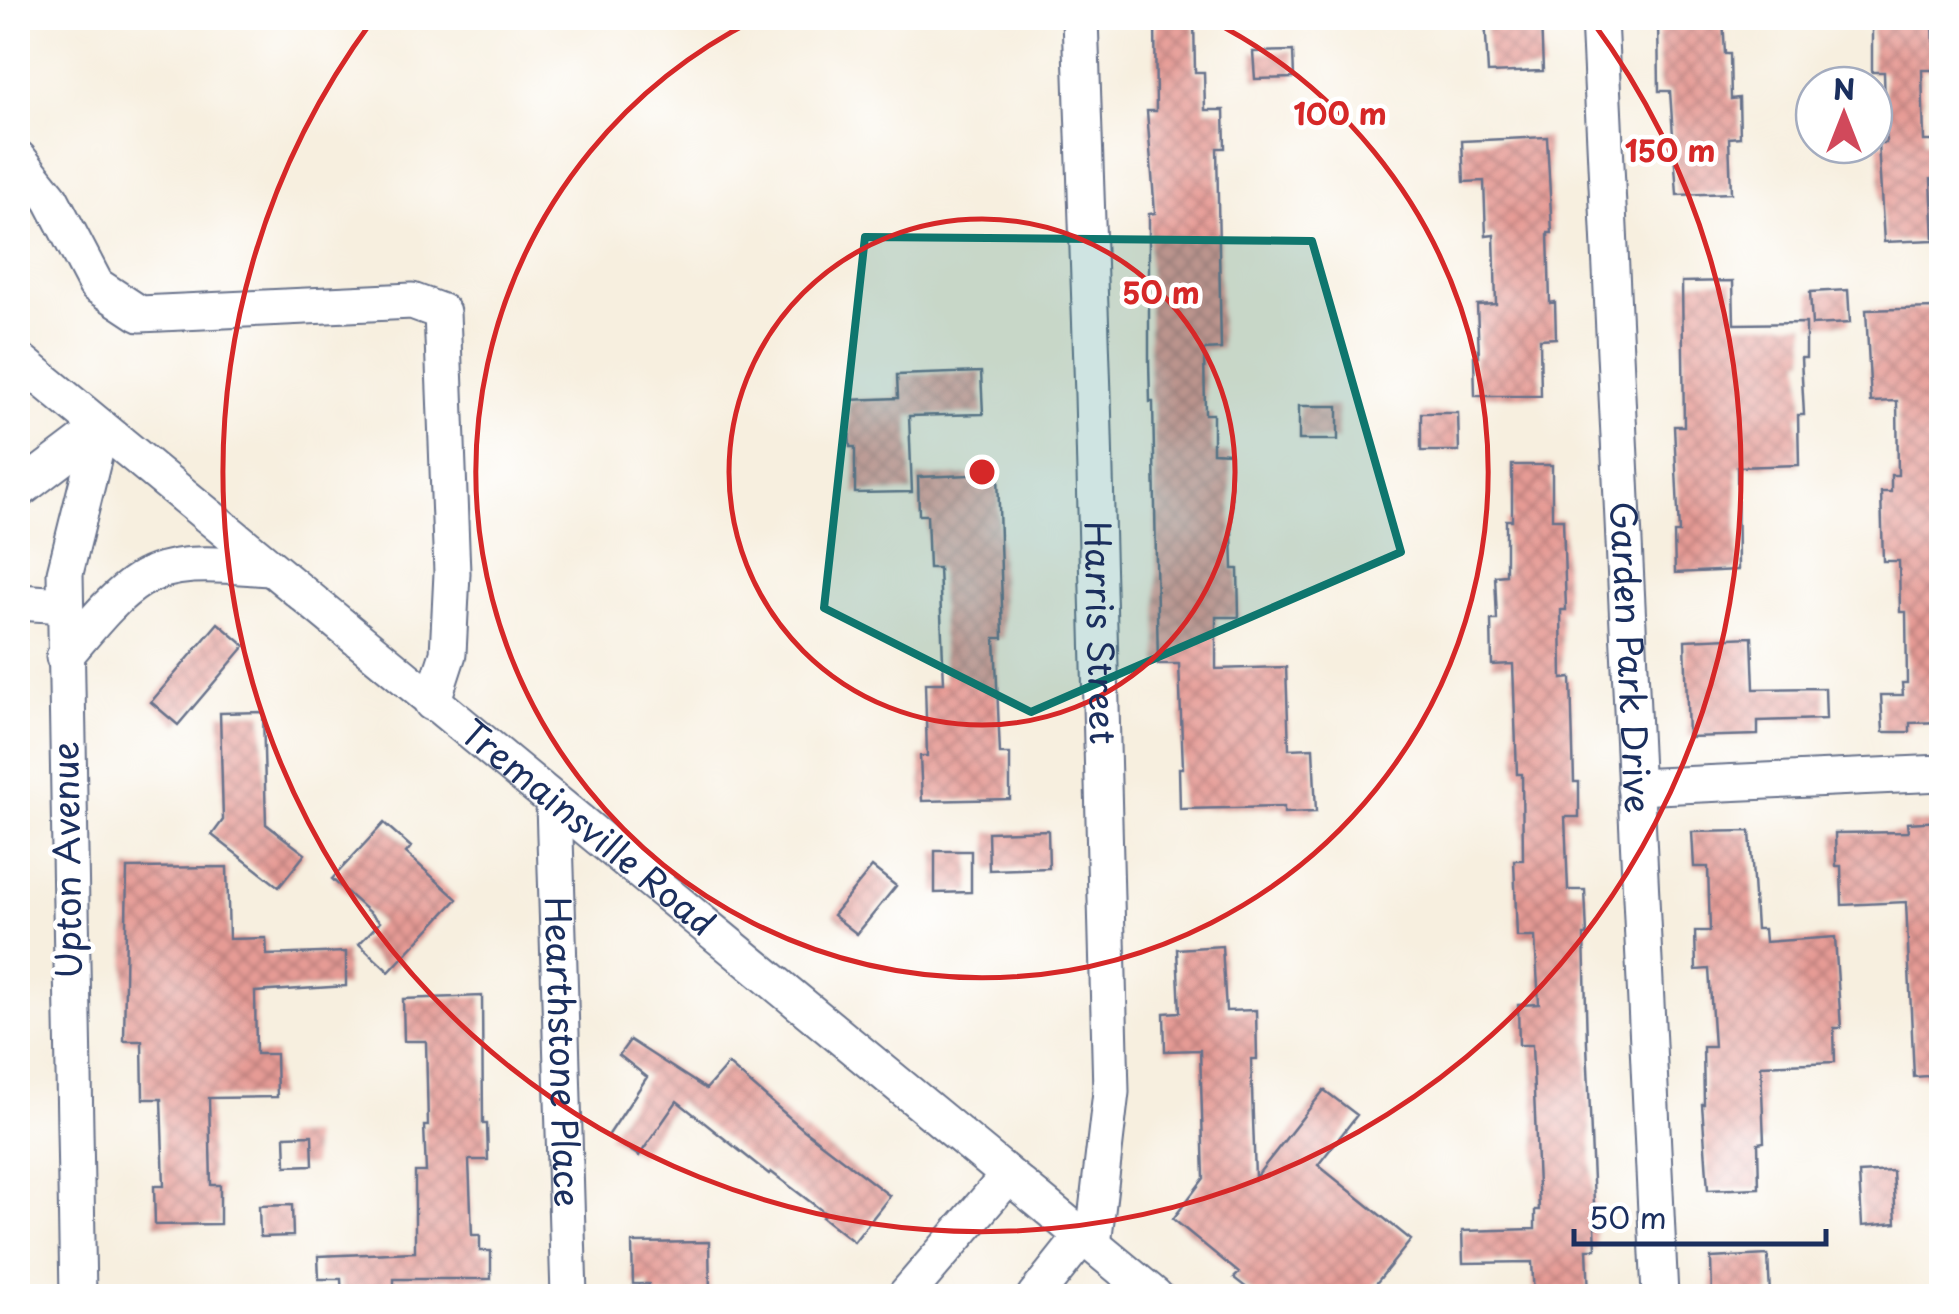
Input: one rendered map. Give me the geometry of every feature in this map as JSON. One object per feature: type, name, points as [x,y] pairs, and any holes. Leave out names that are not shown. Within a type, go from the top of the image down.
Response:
[{"type":"street","name":"Harris Street","points":[[1080,18],[1094,394],[1111,1092],[1087,1241]]},
{"type":"street","name":"Garden Park Drive","points":[[1598,18],[1660,1296]]},
{"type":"street","points":[[18,158],[51,199],[96,285],[140,314],[412,301],[442,312],[452,573],[448,654],[432,703]]},
{"type":"street","name":"Tremainsville Road","points":[[18,359],[1155,1296]]},
{"type":"street","points":[[18,491],[101,428]]},
{"type":"street","name":"Upton Avenue","points":[[78,1296],[64,605],[65,573],[101,428]]},
{"type":"street","points":[[64,657],[117,599],[142,579],[203,564],[270,568]]},
{"type":"street","points":[[18,602],[64,605]]},
{"type":"street","points":[[1636,787],[1942,773]]},
{"type":"street","name":"Hearthstone Place","points":[[554,804],[569,1296]]},
{"type":"street","points":[[905,1296],[1008,1176]]},
{"type":"street","points":[[1034,1296],[1087,1241]]},
{"type":"highlighted area","points":[[865,237],[1312,241],[1401,552],[1031,712],[824,608]]},
{"type":"building","points":[[1155,18],[1194,18],[1195,72],[1204,72],[1205,110],[1224,110],[1225,148],[1217,148],[1221,349],[1204,350],[1205,414],[1213,414],[1213,452],[1230,453],[1233,569],[1238,569],[1239,617],[1216,617],[1216,669],[1286,667],[1289,749],[1313,748],[1316,812],[1284,813],[1284,807],[1180,809],[1179,768],[1183,768],[1179,664],[1158,664],[1149,360],[1149,214],[1155,213],[1147,111],[1156,111]]},
{"type":"building","points":[[1485,18],[1541,18],[1543,71],[1488,73]]},
{"type":"building","points":[[1658,18],[1723,18],[1725,54],[1730,54],[1731,99],[1739,98],[1740,137],[1729,138],[1731,193],[1677,195],[1670,91],[1659,91]]},
{"type":"building","points":[[1872,18],[1933,18],[1935,70],[1922,70],[1924,141],[1934,141],[1934,240],[1884,242],[1879,165],[1894,165],[1894,65],[1872,65]]},
{"type":"building","points":[[1293,51],[1294,78],[1255,79],[1253,52]]},
{"type":"building","points":[[1547,137],[1552,233],[1548,233],[1550,303],[1555,302],[1556,338],[1540,339],[1541,396],[1475,396],[1474,356],[1479,356],[1477,305],[1496,304],[1494,235],[1486,236],[1484,181],[1464,182],[1462,141]]},
{"type":"building","points":[[1733,281],[1734,324],[1806,323],[1806,358],[1801,358],[1804,415],[1798,415],[1799,465],[1737,467],[1738,570],[1675,573],[1674,533],[1679,533],[1674,426],[1684,426],[1682,282]]},
{"type":"building","points":[[1848,290],[1850,323],[1812,325],[1810,292]]},
{"type":"building","points":[[1934,308],[1935,355],[1942,354],[1942,722],[1910,723],[1910,732],[1883,732],[1881,695],[1903,695],[1902,683],[1907,683],[1906,612],[1900,612],[1899,561],[1883,561],[1881,492],[1891,492],[1891,475],[1898,475],[1897,401],[1871,402],[1866,310]]},
{"type":"building","points":[[981,372],[983,414],[909,416],[912,492],[855,493],[855,447],[850,447],[848,400],[898,398],[897,375]]},
{"type":"building","points":[[1299,406],[1338,406],[1338,440],[1299,440]]},
{"type":"building","points":[[1421,413],[1458,413],[1459,451],[1421,451]]},
{"type":"building","points":[[1512,465],[1552,465],[1552,519],[1563,519],[1566,610],[1561,610],[1562,679],[1571,678],[1574,782],[1579,782],[1579,817],[1565,817],[1568,890],[1585,890],[1587,935],[1587,1044],[1596,1249],[1587,1249],[1589,1296],[1534,1296],[1532,1262],[1463,1263],[1462,1231],[1535,1229],[1535,1210],[1539,1210],[1532,1045],[1519,1045],[1518,1005],[1539,1004],[1535,937],[1517,937],[1514,860],[1523,860],[1522,774],[1517,774],[1513,664],[1492,665],[1491,620],[1497,620],[1495,576],[1506,575]]},
{"type":"building","points":[[998,474],[1003,638],[995,638],[1000,754],[1010,754],[1010,799],[922,801],[920,756],[927,756],[925,683],[944,683],[939,568],[929,568],[927,515],[919,515],[918,477]]},
{"type":"building","points":[[218,623],[245,646],[178,725],[151,702]]},
{"type":"building","points":[[1752,637],[1754,689],[1825,688],[1826,719],[1758,721],[1758,735],[1688,737],[1685,640]]},
{"type":"building","points":[[263,712],[266,824],[305,854],[279,887],[212,835],[223,820],[220,713]]},
{"type":"building","points":[[1942,821],[1942,1075],[1914,1077],[1906,902],[1842,905],[1835,833],[1908,832],[1907,823]]},
{"type":"building","points":[[384,823],[411,847],[406,853],[457,899],[389,972],[359,944],[380,922],[332,879]]},
{"type":"building","points":[[1048,830],[1049,868],[989,870],[988,832]]},
{"type":"building","points":[[1750,831],[1756,929],[1764,929],[1765,942],[1835,937],[1841,1028],[1834,1028],[1835,1062],[1761,1065],[1764,1142],[1758,1143],[1759,1188],[1708,1190],[1703,1047],[1714,1047],[1709,969],[1696,970],[1695,931],[1710,931],[1708,867],[1694,867],[1692,832]]},
{"type":"building","points":[[935,851],[971,851],[971,892],[935,893]]},
{"type":"building","points":[[227,867],[229,939],[266,938],[267,955],[346,952],[346,986],[255,992],[256,1054],[276,1054],[277,1097],[209,1098],[211,1185],[220,1185],[220,1224],[155,1225],[154,1186],[164,1186],[161,1099],[143,1099],[142,1041],[124,1041],[127,868]]},
{"type":"building","points":[[872,867],[896,886],[857,934],[833,915]]},
{"type":"building","points":[[1222,946],[1226,1011],[1256,1010],[1257,1059],[1251,1059],[1255,1178],[1324,1090],[1357,1115],[1318,1165],[1411,1240],[1366,1296],[1257,1296],[1234,1278],[1239,1273],[1173,1219],[1204,1178],[1200,1050],[1165,1051],[1164,1013],[1180,1012],[1177,949]]},
{"type":"building","points":[[482,996],[483,1124],[487,1124],[488,1160],[469,1160],[472,1235],[480,1235],[480,1251],[491,1251],[491,1279],[394,1279],[394,1296],[342,1296],[341,1279],[319,1279],[318,1256],[415,1252],[415,1172],[426,1172],[426,1041],[404,1041],[403,999]]},
{"type":"building","points":[[630,1040],[706,1089],[728,1064],[804,1130],[890,1196],[854,1242],[822,1217],[825,1213],[677,1101],[639,1156],[608,1136],[647,1077],[619,1055]]},
{"type":"building","points":[[312,1135],[313,1165],[286,1166],[285,1136]]},
{"type":"building","points":[[1893,1171],[1896,1223],[1862,1226],[1859,1173]]},
{"type":"building","points":[[292,1205],[293,1236],[260,1237],[259,1206]]},
{"type":"building","points":[[709,1242],[710,1296],[649,1296],[649,1284],[633,1284],[632,1243]]},
{"type":"building","points":[[1768,1255],[1770,1294],[1712,1296],[1711,1258]]}]
